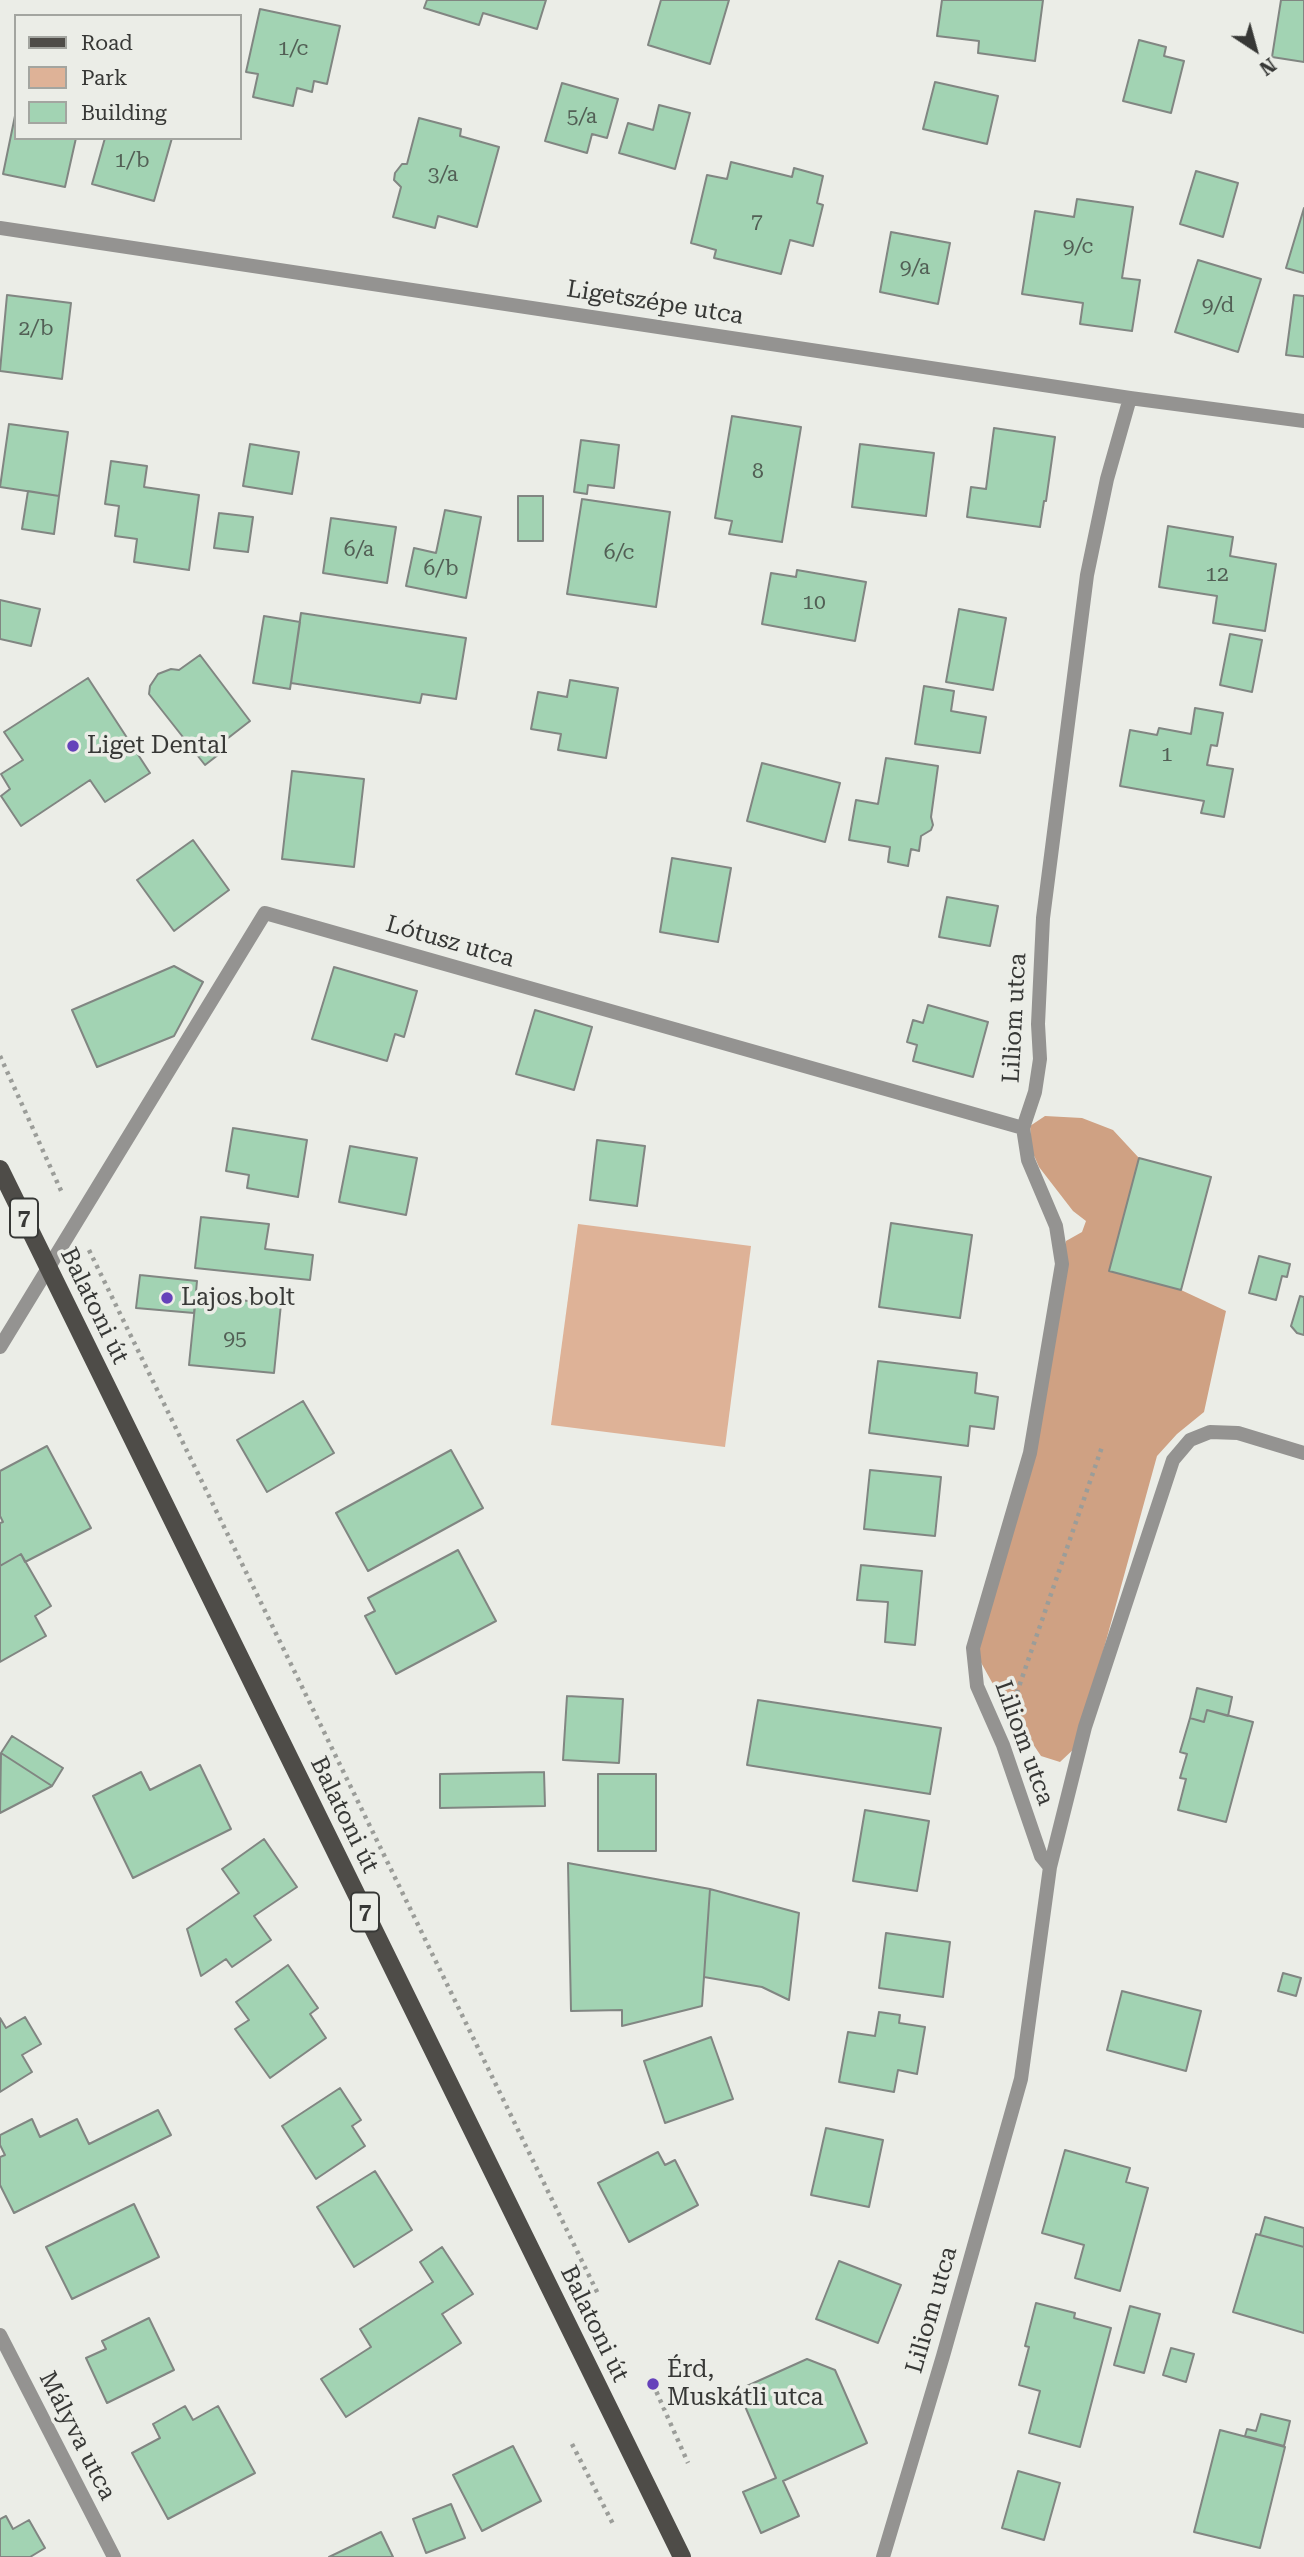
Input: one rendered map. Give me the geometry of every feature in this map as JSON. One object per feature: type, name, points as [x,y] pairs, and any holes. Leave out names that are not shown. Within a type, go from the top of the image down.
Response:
[{"type":"main road","name":"Balatoni út","points":[[0,1169],[682,2557]]},
{"type":"street","name":"Ligetszépe utca","points":[[0,228],[1130,398],[1304,421]]},
{"type":"street","name":"Liliom utca","points":[[1050,1867],[1041,1856],[1003,1745],[977,1686],[973,1648],[1030,1452],[1062,1265],[1056,1226],[1028,1160],[1023,1128],[1035,1092],[1040,1059],[1038,1024],[1043,918],[1087,575],[1107,479],[1130,398]]},
{"type":"street","name":"Lótusz utca","points":[[0,1347],[265,913],[1023,1128]]},
{"type":"street","name":"Liliom utca","points":[[883,2557],[1021,2080],[1050,1867],[1086,1727],[1172,1460],[1190,1440],[1210,1433],[1238,1433],[1304,1453]]},
{"type":"street","name":"Mályva utca","points":[[0,2335],[114,2557]]},
{"type":"path","points":[[0,1056],[76,1224],[599,2297]]},
{"type":"path","points":[[1003,1745],[1015,1695],[1103,1444]]},
{"type":"path","points":[[653,2384],[688,2463]]},
{"type":"path","points":[[572,2444],[613,2524]]},
{"type":"green space","points":[[578,1224],[751,1246],[725,1447],[551,1425]]},
{"type":"shaded area","points":[[1045,1116],[1082,1118],[1113,1130],[1139,1158],[1110,1271],[1181,1290],[1226,1311],[1204,1412],[1177,1434],[1157,1456],[1077,1746],[1060,1762],[1041,1756],[994,1686],[973,1648],[1030,1453],[1066,1241],[1082,1232],[1086,1221],[1073,1211],[1039,1167],[1032,1151],[1030,1126]]},
{"type":"building","points":[[427,0],[546,0],[537,29],[483,13],[479,25],[424,8]]},
{"type":"building","points":[[661,0],[729,0],[710,64],[648,45]]},
{"type":"building","points":[[942,0],[1043,0],[1035,61],[978,53],[979,41],[937,36]]},
{"type":"building","points":[[1281,0],[1304,0],[1304,62],[1272,57]]},
{"type":"building","points":[[260,9],[340,26],[327,84],[314,81],[312,92],[297,88],[293,106],[253,97],[258,74],[246,72]]},
{"type":"building","points":[[1139,40],[1166,47],[1164,56],[1184,61],[1171,113],[1123,101]]},
{"type":"building","points":[[935,82],[998,96],[987,144],[923,129]]},
{"type":"building","points":[[562,83],[618,99],[607,138],[592,134],[587,153],[545,141]]},
{"type":"building","points":[[659,105],[690,113],[675,169],[619,153],[628,123],[653,130]]},
{"type":"building","points":[[419,118],[461,129],[460,136],[499,147],[477,227],[438,216],[435,228],[393,217],[401,187],[394,180],[395,173],[402,164],[407,164]]},
{"type":"building","points":[[14,121],[14,140],[76,140],[65,187],[3,174]]},
{"type":"building","points":[[104,140],[171,140],[154,201],[92,184]]},
{"type":"building","points":[[731,162],[792,177],[794,168],[823,176],[817,203],[823,205],[813,246],[790,240],[781,274],[714,258],[716,250],[691,243],[707,175],[727,179]]},
{"type":"building","points":[[1196,171],[1238,183],[1223,237],[1180,224]]},
{"type":"building","points":[[1077,199],[1133,207],[1122,278],[1140,280],[1132,331],[1080,324],[1083,303],[1022,294],[1035,211],[1074,217]]},
{"type":"building","points":[[1304,208],[1304,273],[1286,268]]},
{"type":"building","points":[[891,232],[950,243],[938,304],[880,292]]},
{"type":"building","points":[[1198,260],[1261,279],[1238,352],[1175,332]]},
{"type":"building","points":[[7,295],[71,303],[62,379],[0,371]]},
{"type":"building","points":[[1294,295],[1304,296],[1304,357],[1286,355]]},
{"type":"building","points":[[732,416],[801,427],[782,542],[729,534],[732,521],[715,518]]},
{"type":"building","points":[[9,424],[68,432],[59,496],[0,487]]},
{"type":"building","points":[[994,428],[1055,437],[1040,527],[967,517],[971,487],[986,489]]},
{"type":"building","points":[[581,440],[619,445],[614,488],[588,485],[587,494],[574,492]]},
{"type":"building","points":[[250,444],[299,452],[292,494],[243,486]]},
{"type":"building","points":[[860,444],[934,453],[926,516],[852,507]]},
{"type":"building","points":[[111,461],[147,466],[144,487],[199,495],[189,570],[134,562],[137,539],[115,536],[119,506],[105,504]]},
{"type":"building","points":[[28,491],[59,496],[54,534],[22,529]]},
{"type":"building","points":[[518,496],[543,496],[543,541],[518,541]]},
{"type":"building","points":[[582,499],[670,512],[656,607],[567,594]]},
{"type":"building","points":[[445,510],[481,517],[466,598],[406,586],[414,548],[436,553]]},
{"type":"building","points":[[219,513],[253,517],[248,552],[214,548]]},
{"type":"building","points":[[331,518],[396,527],[387,583],[323,573]]},
{"type":"building","points":[[1168,526],[1233,537],[1230,556],[1276,564],[1265,631],[1213,623],[1217,596],[1159,587]]},
{"type":"building","points":[[797,570],[866,582],[855,641],[762,624],[771,573],[796,577]]},
{"type":"building","points":[[0,600],[40,609],[31,646],[0,639]]},
{"type":"building","points":[[959,609],[1006,618],[993,690],[946,682]]},
{"type":"building","points":[[301,613],[466,638],[456,699],[422,694],[420,703],[291,683]]},
{"type":"building","points":[[264,616],[300,622],[290,689],[253,683]]},
{"type":"building","points":[[1230,634],[1262,640],[1252,692],[1220,685]]},
{"type":"building","points":[[200,655],[250,721],[223,742],[227,748],[205,765],[149,694],[150,686],[158,674],[171,669],[179,670]]},
{"type":"building","name":"Liget Dental","points":[[88,678],[150,773],[105,802],[90,780],[21,826],[1,796],[10,789],[1,774],[23,760],[4,732]]},
{"type":"building","points":[[570,680],[618,688],[606,758],[558,750],[561,734],[531,729],[538,692],[567,697]]},
{"type":"building","points":[[924,686],[954,691],[951,711],[986,717],[980,753],[915,744]]},
{"type":"building","points":[[1195,708],[1223,713],[1217,746],[1211,745],[1207,765],[1233,769],[1224,817],[1201,813],[1204,801],[1120,786],[1130,730],[1157,735],[1159,728],[1191,734]]},
{"type":"building","points":[[886,758],[938,766],[931,817],[933,825],[931,830],[921,836],[919,851],[911,849],[908,866],[888,862],[890,847],[849,840],[856,800],[878,804]]},
{"type":"building","points":[[762,763],[840,783],[825,842],[747,821]]},
{"type":"building","points":[[292,771],[364,779],[354,867],[282,859]]},
{"type":"building","points":[[193,840],[229,890],[174,931],[137,880]]},
{"type":"building","points":[[672,858],[731,868],[718,942],[660,932]]},
{"type":"building","points":[[947,897],[998,906],[990,946],[939,937]]},
{"type":"building","points":[[174,966],[203,982],[174,1036],[97,1067],[72,1010]]},
{"type":"building","points":[[334,967],[417,991],[404,1037],[395,1034],[387,1061],[312,1039]]},
{"type":"building","points":[[928,1005],[988,1022],[973,1077],[913,1061],[917,1045],[907,1042],[913,1020],[923,1023]]},
{"type":"building","points":[[535,1010],[592,1027],[574,1090],[516,1074]]},
{"type":"building","points":[[233,1128],[307,1140],[298,1197],[247,1188],[249,1175],[226,1171]]},
{"type":"building","points":[[597,1140],[645,1146],[637,1206],[590,1200]]},
{"type":"building","points":[[350,1146],[417,1158],[406,1215],[339,1202]]},
{"type":"building","points":[[1139,1158],[1211,1177],[1181,1290],[1109,1271]]},
{"type":"building","points":[[201,1217],[269,1224],[265,1249],[313,1255],[310,1280],[195,1268]]},
{"type":"building","points":[[891,1223],[972,1235],[960,1318],[879,1307]]},
{"type":"building","points":[[1259,1256],[1290,1264],[1287,1277],[1282,1276],[1276,1300],[1249,1293]]},
{"type":"building","points":[[140,1275],[197,1281],[194,1313],[136,1308]]},
{"type":"building","points":[[196,1296],[281,1304],[274,1373],[189,1365]]},
{"type":"building","points":[[1300,1296],[1304,1297],[1304,1335],[1297,1333],[1291,1326]]},
{"type":"building","points":[[878,1361],[977,1373],[975,1393],[998,1397],[994,1429],[970,1426],[968,1446],[869,1433]]},
{"type":"building","points":[[303,1401],[334,1453],[267,1492],[237,1440]]},
{"type":"building","points":[[47,1446],[91,1528],[25,1562],[21,1554],[0,1566],[0,1523],[3,1522],[0,1516],[0,1471]]},
{"type":"building","points":[[451,1450],[483,1508],[368,1571],[336,1513]]},
{"type":"building","points":[[870,1470],[941,1477],[935,1536],[864,1529]]},
{"type":"building","points":[[458,1550],[496,1621],[396,1674],[365,1616],[375,1611],[368,1598]]},
{"type":"building","points":[[21,1554],[51,1606],[35,1616],[46,1636],[0,1662],[0,1566]]},
{"type":"building","points":[[861,1565],[922,1571],[915,1645],[885,1642],[888,1602],[857,1600]]},
{"type":"building","points":[[1197,1688],[1232,1697],[1228,1716],[1207,1710],[1204,1722],[1190,1718]]},
{"type":"building","points":[[567,1696],[623,1699],[619,1763],[563,1760]]},
{"type":"building","points":[[758,1700],[941,1728],[930,1794],[747,1765]]},
{"type":"building","points":[[1207,1710],[1253,1722],[1226,1822],[1178,1810],[1186,1779],[1180,1778],[1187,1754],[1180,1752],[1190,1718],[1204,1722]]},
{"type":"building","points":[[12,1736],[63,1768],[52,1786],[1,1753]]},
{"type":"building","points":[[1,1753],[52,1786],[0,1813]]},
{"type":"building","points":[[200,1765],[231,1829],[133,1878],[93,1796],[141,1772],[150,1790]]},
{"type":"building","points":[[544,1772],[545,1806],[440,1808],[440,1774]]},
{"type":"building","points":[[598,1774],[656,1774],[656,1851],[598,1851]]},
{"type":"building","points":[[865,1810],[929,1821],[917,1891],[853,1881]]},
{"type":"building","points":[[264,1839],[297,1887],[254,1916],[271,1940],[232,1967],[226,1959],[201,1976],[187,1929],[239,1893],[222,1869]]},
{"type":"building","points":[[568,1863],[710,1889],[702,2006],[622,2026],[622,2010],[571,2011]]},
{"type":"building","points":[[710,1889],[799,1913],[789,2000],[762,1987],[704,1977]]},
{"type":"building","points":[[886,1933],[950,1942],[943,1997],[879,1988]]},
{"type":"building","points":[[288,1965],[318,2008],[310,2014],[326,2038],[270,2078],[235,2029],[249,2020],[236,2002]]},
{"type":"building","points":[[1283,1973],[1301,1978],[1296,1996],[1278,1991]]},
{"type":"building","points":[[1122,1991],[1201,2011],[1186,2071],[1107,2050]]},
{"type":"building","points":[[879,2012],[900,2015],[899,2023],[925,2027],[917,2074],[898,2070],[894,2092],[839,2082],[848,2032],[875,2036]]},
{"type":"building","points":[[25,2017],[41,2044],[22,2055],[32,2072],[0,2092],[0,2018],[6,2028]]},
{"type":"building","points":[[711,2037],[733,2099],[665,2123],[644,2061]]},
{"type":"building","points":[[340,2088],[361,2120],[352,2126],[365,2146],[316,2179],[282,2126]]},
{"type":"building","points":[[158,2110],[171,2135],[14,2213],[0,2185],[0,2157],[5,2155],[0,2145],[0,2135],[32,2119],[40,2137],[77,2119],[89,2144]]},
{"type":"building","points":[[826,2128],[883,2140],[869,2207],[811,2195]]},
{"type":"building","points":[[1065,2150],[1130,2168],[1126,2182],[1148,2188],[1120,2291],[1075,2278],[1084,2245],[1042,2233]]},
{"type":"building","points":[[658,2152],[665,2165],[675,2160],[698,2205],[629,2242],[598,2183]]},
{"type":"building","points":[[375,2171],[412,2230],[354,2267],[317,2207]]},
{"type":"building","points":[[134,2204],[159,2257],[72,2299],[46,2247]]},
{"type":"building","points":[[1265,2217],[1304,2228],[1304,2247],[1260,2235]]},
{"type":"building","points":[[1256,2234],[1304,2247],[1304,2333],[1233,2312]]},
{"type":"building","points":[[442,2247],[473,2294],[442,2314],[461,2343],[346,2417],[321,2379],[371,2347],[360,2329],[433,2282],[420,2262]]},
{"type":"building","points":[[839,2261],[901,2285],[878,2343],[816,2319]]},
{"type":"building","points":[[1036,2303],[1075,2313],[1074,2318],[1111,2328],[1080,2447],[1029,2433],[1040,2391],[1019,2385]]},
{"type":"building","points":[[1130,2306],[1160,2314],[1144,2373],[1114,2365]]},
{"type":"building","points":[[149,2318],[174,2370],[107,2403],[86,2358],[106,2349],[102,2341]]},
{"type":"building","points":[[1171,2348],[1194,2354],[1186,2382],[1163,2375]]},
{"type":"building","points":[[807,2359],[835,2370],[867,2443],[783,2481],[799,2516],[761,2533],[743,2492],[776,2478],[738,2390]]},
{"type":"building","points":[[185,2406],[193,2420],[218,2406],[255,2473],[168,2519],[132,2453],[160,2438],[153,2424]]},
{"type":"building","points":[[1261,2414],[1290,2421],[1284,2446],[1245,2436],[1247,2429],[1256,2431]]},
{"type":"building","points":[[1220,2430],[1285,2447],[1260,2548],[1194,2532]]},
{"type":"building","points":[[513,2446],[541,2501],[482,2531],[453,2475]]},
{"type":"building","points":[[1018,2471],[1060,2483],[1044,2540],[1002,2528]]},
{"type":"building","points":[[451,2504],[465,2538],[426,2553],[413,2519]]},
{"type":"building","points":[[6,2516],[13,2529],[29,2520],[45,2548],[30,2557],[0,2557],[0,2519]]},
{"type":"building","points":[[381,2532],[393,2557],[329,2557]]},
{"type":"place","name":"Liget Dental","points":[[73,746]]},
{"type":"place","name":"Lajos bolt","points":[[167,1298]]},
{"type":"place","name":"Érd, Muskátli utca","points":[[653,2384]]}]
